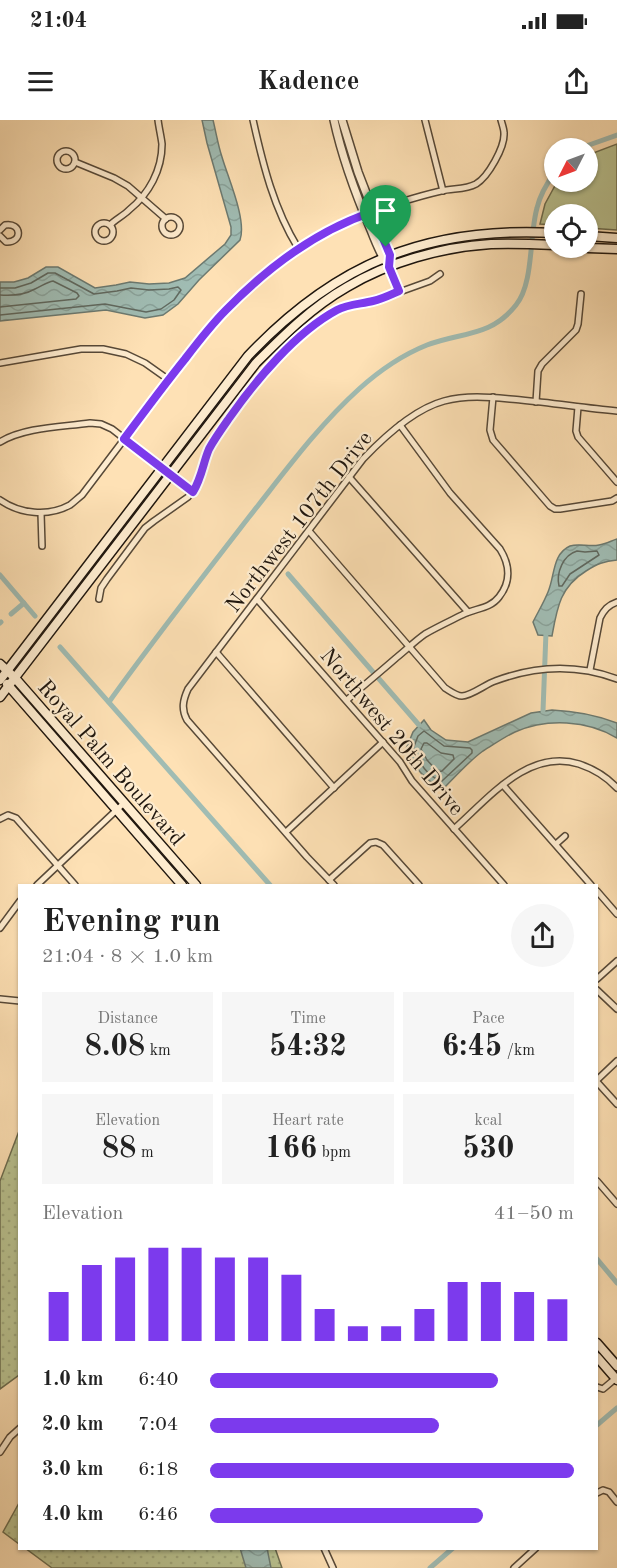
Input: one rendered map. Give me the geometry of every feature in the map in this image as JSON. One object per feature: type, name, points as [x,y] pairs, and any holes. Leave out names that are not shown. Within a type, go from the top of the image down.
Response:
[{"type":"main road","points":[[0,679],[248,356],[293,313],[320,292],[344,278],[386,256],[427,242],[488,232],[544,232]]},
{"type":"main road","points":[[598,237],[617,238]]},
{"type":"main road","points":[[0,697],[256,363],[299,321],[348,286],[389,267],[467,247],[524,243],[544,245]]},
{"type":"main road","points":[[598,248],[617,249]]},
{"type":"main road","name":"Royal Palm Boulevard","points":[[0,664],[8,670],[195,884]]},
{"type":"main road","name":"Royal Palm Boulevard","points":[[0,679],[9,686],[182,884]]},
{"type":"main road","points":[[598,1344],[617,1366]]},
{"type":"main road","points":[[598,1358],[616,1379]]},
{"type":"street","points":[[110,225],[129,210],[150,187],[160,162],[162,143],[158,120]]},
{"type":"street","points":[[253,120],[275,201],[281,218],[298,248]]},
{"type":"street","points":[[334,120],[364,215],[386,256]]},
{"type":"street","points":[[342,120],[389,267],[399,291]]},
{"type":"street","points":[[425,120],[443,190]]},
{"type":"street","points":[[0,500],[24,511],[41,513],[70,505],[82,495],[206,331],[225,310],[298,248],[372,212],[443,190],[468,188],[478,183],[489,170],[504,141],[505,132],[501,120]]},
{"type":"street","points":[[75,162],[114,178],[166,219]]},
{"type":"street","points":[[0,236],[8,242],[14,241],[18,236],[14,225],[8,224],[1,227]]},
{"type":"street","points":[[99,599],[101,588],[145,528],[193,492],[210,448],[223,427],[264,374],[298,339],[339,309],[380,299],[430,281],[440,274]]},
{"type":"street","points":[[536,402],[538,371],[542,364],[576,330],[582,294]]},
{"type":"street","points":[[0,363],[81,349],[104,349],[126,354],[145,363],[169,380]]},
{"type":"street","name":"Northwest 107th Drive","points":[[286,832],[188,720],[184,714],[183,699],[188,689],[363,459],[380,440],[419,412],[442,401],[468,396],[617,411]]},
{"type":"street","points":[[493,398],[490,430],[493,440],[550,506],[555,509],[612,501],[617,498]]},
{"type":"street","points":[[578,407],[576,431],[578,437],[617,482]]},
{"type":"street","points":[[0,442],[21,433],[90,423],[101,424],[112,429],[193,492]]},
{"type":"street","points":[[347,700],[425,634],[468,612],[491,604],[499,597],[508,577],[506,558],[500,549],[450,493],[400,425]]},
{"type":"street","points":[[349,477],[468,612]]},
{"type":"street","points":[[41,513],[42,546]]},
{"type":"street","points":[[309,531],[445,688],[453,693],[462,696],[511,674],[536,669],[591,670],[617,679]]},
{"type":"street","name":"Northwest 20th Drive","points":[[257,599],[347,700],[400,762],[412,781],[503,884]]},
{"type":"street","points":[[591,670],[600,618],[604,610],[614,603]]},
{"type":"street","points":[[216,652],[334,788]]},
{"type":"street","points":[[333,884],[286,832],[383,742]]},
{"type":"street","points":[[454,829],[503,785],[529,767],[545,762],[573,762],[590,767],[604,775],[617,788]]},
{"type":"street","points":[[503,785],[590,884]]},
{"type":"street","points":[[38,884],[124,803]]},
{"type":"street","points":[[0,819],[8,815],[16,818],[74,884]]},
{"type":"street","points":[[556,844],[565,836]]},
{"type":"street","points":[[329,880],[370,843],[376,842],[383,845],[418,884]]},
{"type":"street","points":[[598,892],[617,914]]},
{"type":"street","points":[[0,928],[18,904]]},
{"type":"street","points":[[598,979],[617,961]]},
{"type":"street","points":[[598,991],[617,1009]]},
{"type":"street","points":[[0,999],[18,1001]]},
{"type":"street","points":[[598,1080],[617,1061]]},
{"type":"street","points":[[598,1082],[617,1104]]},
{"type":"street","points":[[598,1182],[617,1204]]},
{"type":"street","points":[[598,1387],[603,1389],[616,1379]]},
{"type":"street","points":[[0,1452],[18,1430]]},
{"type":"street","points":[[600,1491],[609,1492],[617,1502]]},
{"type":"street","points":[[325,1550],[333,1568]]},
{"type":"street","points":[[514,1568],[534,1550]]},
{"type":"green space","points":[[617,144],[617,230],[598,229],[598,204],[545,204],[552,192],[598,192],[598,151]]},
{"type":"green space","points":[[544,208],[544,224],[540,224]]},
{"type":"green space","points":[[18,1134],[18,1376],[0,1389],[0,1181]]},
{"type":"green space","points":[[18,1505],[18,1543],[3,1532]]},
{"type":"green space","points":[[28,1550],[276,1550],[282,1568],[52,1568]]},
{"type":"water","points":[[202,120],[213,120],[239,210],[240,240],[178,304],[163,315],[145,318],[106,310],[0,321],[0,282],[14,282],[28,278],[46,267],[58,267],[95,288],[130,282],[169,283],[185,278],[225,244],[231,235],[231,227]]},
{"type":"water","points":[[617,539],[617,560],[597,565],[577,577],[561,599],[552,636],[538,635],[533,622],[548,592],[560,554],[570,546],[599,545]]},
{"type":"water","points":[[552,710],[585,714],[617,723],[617,738],[580,724],[540,724],[511,734],[483,751],[443,789],[421,773],[406,749],[413,732],[424,720],[431,730],[446,740],[468,742],[531,713]]},
{"type":"water","points":[[241,1550],[267,1550],[271,1568],[246,1568]]},
{"type":"waterway","points":[[598,142],[617,135]]},
{"type":"waterway","points":[[109,702],[275,484],[315,435],[359,389],[400,359],[418,349],[486,328],[496,323],[516,305],[526,284],[538,203],[544,189]]},
{"type":"waterway","points":[[288,574],[419,725]]},
{"type":"waterway","points":[[0,575],[35,616]]},
{"type":"waterway","points":[[11,614],[24,603]]},
{"type":"waterway","points":[[543,711],[546,632]]},
{"type":"waterway","points":[[60,647],[269,884]]},
{"type":"waterway","points":[[598,1260],[617,1283]]},
{"type":"waterway","points":[[598,1424],[617,1408]]},
{"type":"waterway","points":[[430,1568],[451,1550]]},
{"type":"route","points":[[372,212],[386,247],[390,255],[389,267],[399,291],[371,302],[339,309],[298,339],[270,366],[244,398],[210,448],[193,492],[124,439],[206,331],[225,310],[298,248],[372,212]]}]
